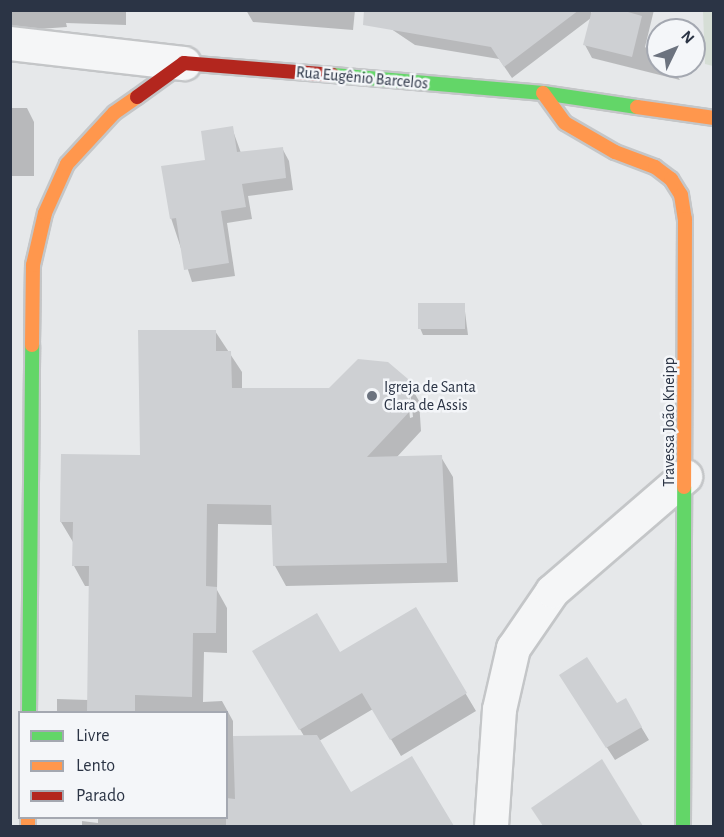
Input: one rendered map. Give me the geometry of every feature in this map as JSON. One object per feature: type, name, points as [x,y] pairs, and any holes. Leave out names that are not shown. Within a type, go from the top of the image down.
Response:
[{"type":"street","name":"Rua Eugênio Barcelos","points":[[10,43],[184,63],[543,93],[714,118]]},
{"type":"street","points":[[29,711],[33,265],[45,213],[67,164],[114,113],[184,63]]},
{"type":"street","name":"Travessa João Kneipp","points":[[543,93],[565,123],[615,152],[655,167],[671,179],[681,195],[685,219],[686,476],[683,826]]},
{"type":"street","points":[[491,826],[499,709],[513,648],[552,591],[686,476]]},
{"type":"shaded area","points":[[703,11],[713,11],[713,66],[706,64],[706,18],[703,18]]},
{"type":"building","points":[[364,10],[579,10],[504,67],[491,47],[363,25]]},
{"type":"building","points":[[592,10],[621,10],[642,16],[632,57],[583,45]]},
{"type":"building","points":[[233,126],[237,152],[283,147],[286,178],[242,184],[246,207],[221,211],[229,263],[184,270],[176,218],[170,219],[161,166],[205,160],[201,131]]},
{"type":"building","points":[[418,303],[465,303],[465,329],[418,329]]},
{"type":"building","points":[[138,330],[216,330],[216,351],[231,351],[232,388],[329,388],[358,359],[388,362],[408,379],[411,410],[367,457],[442,455],[447,563],[273,566],[271,505],[207,504],[206,586],[217,587],[216,633],[193,633],[192,697],[135,695],[135,711],[87,711],[89,566],[72,566],[73,522],[60,522],[61,454],[140,455]]},
{"type":"building","points":[[416,607],[467,693],[390,740],[362,693],[299,730],[252,651],[317,613],[340,652]]},
{"type":"building","points":[[587,657],[617,703],[626,698],[642,727],[606,748],[559,675]]},
{"type":"building","points":[[317,735],[351,792],[412,756],[454,826],[226,826],[228,798],[235,799],[233,736]]},
{"type":"building","points":[[602,759],[643,826],[543,826],[531,808]]},
{"type":"traffic: fast","points":[[333,75],[543,93],[637,107]]},
{"type":"traffic: fast","points":[[29,711],[32,345]]},
{"type":"traffic: fast","points":[[683,826],[684,487]]},
{"type":"traffic: slow","points":[[543,93],[565,123],[615,152],[655,167],[671,179],[681,195],[685,219],[684,487]]},
{"type":"traffic: slow","points":[[32,345],[33,265],[45,213],[67,164],[114,113],[137,97]]},
{"type":"traffic: slow","points":[[637,107],[714,118]]},
{"type":"traffic: slow","points":[[28,819],[28,826]]},
{"type":"traffic: jam","points":[[137,97],[184,63],[333,75]]},
{"type":"place","name":"Igreja de Santa Clara de Assis","points":[[372,396]]}]
